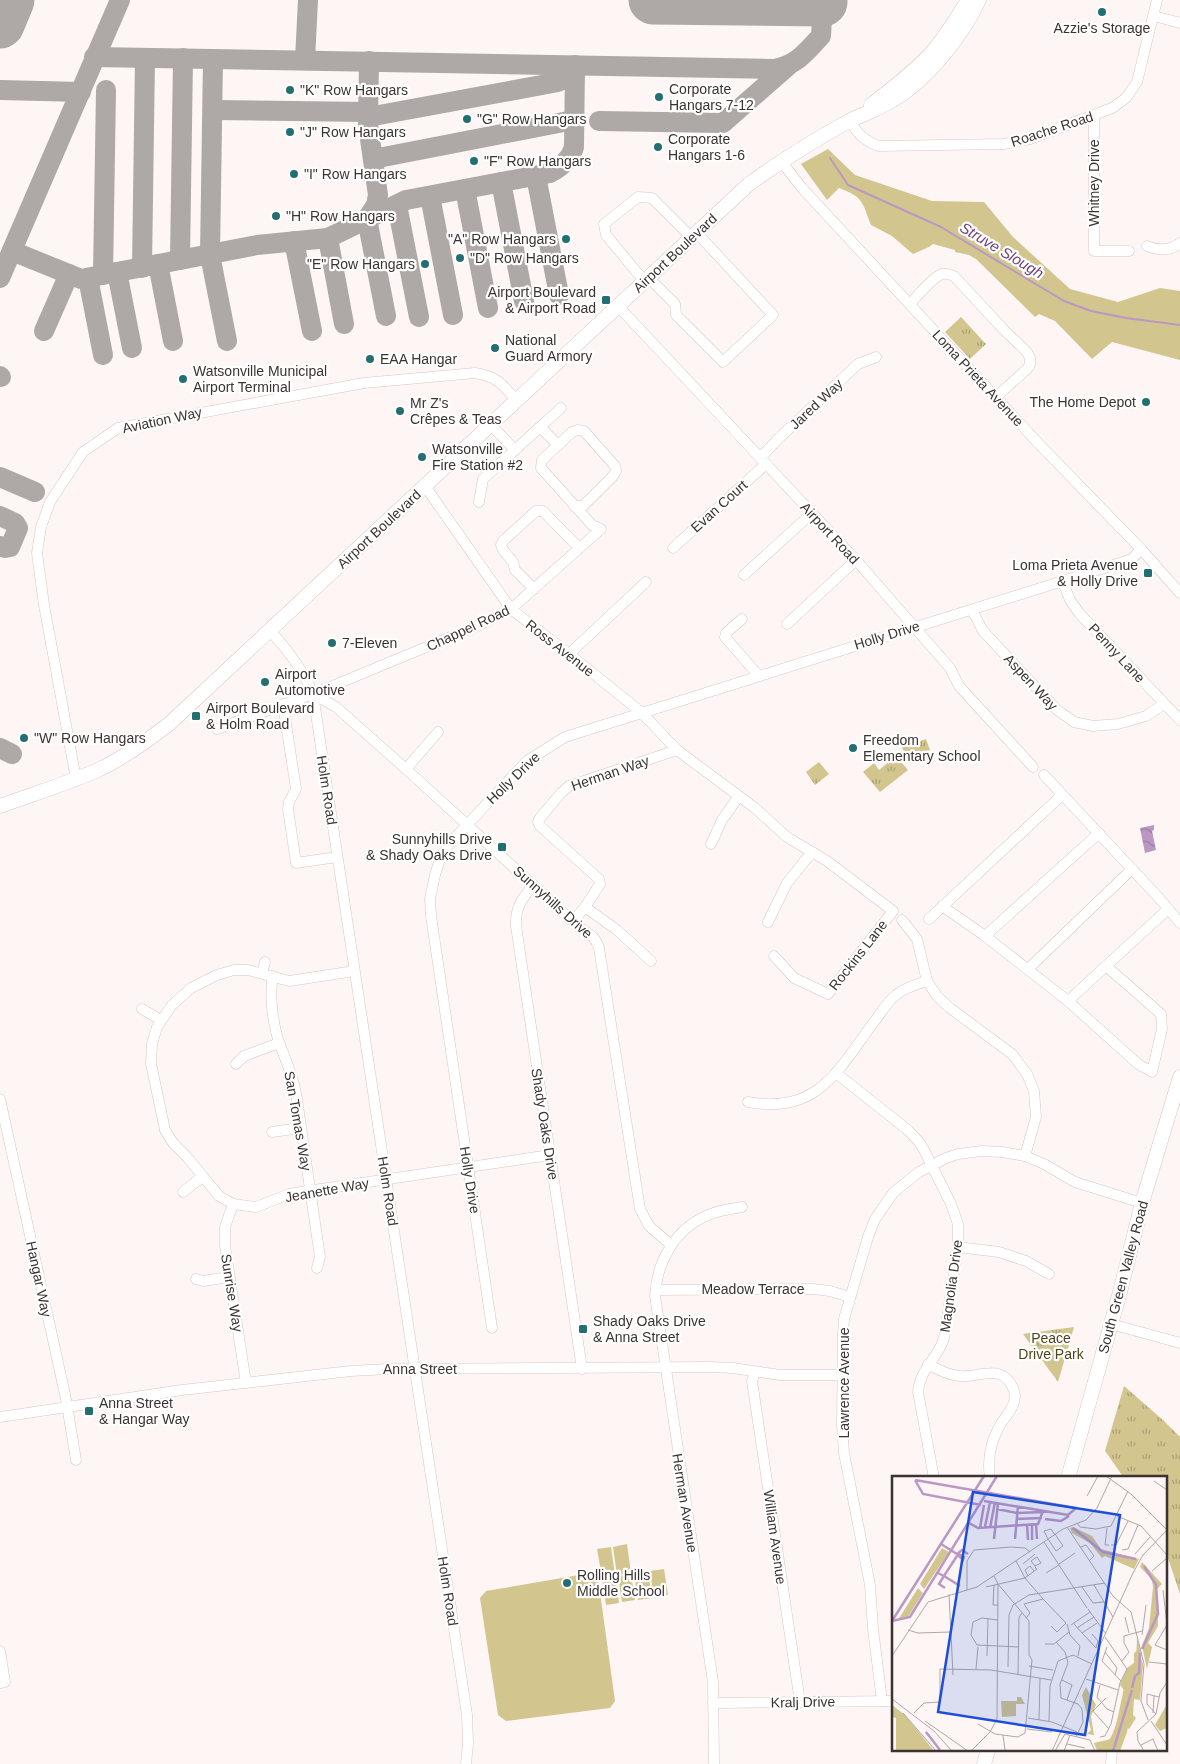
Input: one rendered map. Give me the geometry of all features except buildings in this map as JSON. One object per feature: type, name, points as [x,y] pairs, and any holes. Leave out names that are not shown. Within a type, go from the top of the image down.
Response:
[{"type":"main road","name":"Airport Boulevard","points":[[850,120],[912,72],[933,52],[953,25],[968,0]]},
{"type":"main road","name":"Airport Boulevard","points":[[0,806],[100,769],[123,756],[170,724],[750,184],[781,161],[850,120],[894,100],[919,80],[940,58],[961,31],[979,0]]},
{"type":"main road","name":"South Green Valley Road","points":[[1069,1476],[1111,1324],[1142,1202],[1180,1077]]},
{"type":"street","name":"Roache Road","points":[[850,120],[857,133],[867,141],[878,146],[1004,144],[1030,138],[1112,108],[1122,102],[1134,87],[1140,71],[1157,0]]},
{"type":"street","points":[[1154,16],[1180,23]]},
{"type":"street","name":"Whitney Drive","points":[[1094,115],[1094,251],[1129,251]]},
{"type":"street","name":"Loma Prieta Avenue","points":[[781,161],[802,188],[1038,444],[1141,549],[1180,593]]},
{"type":"street","points":[[638,197],[652,198],[695,235],[773,315],[722,362],[676,315],[675,304],[647,280],[606,235],[604,224],[638,197]]},
{"type":"street","points":[[1147,246],[1166,250],[1180,242]]},
{"type":"street","points":[[910,304],[938,276],[950,274],[1027,352],[1031,360],[1029,366],[996,397]]},
{"type":"street","name":"Airport Road","points":[[618,306],[856,560],[950,668],[959,686],[1033,767]]},
{"type":"street","name":"Jared Way","points":[[763,461],[779,438],[855,367],[865,360],[876,357]]},
{"type":"street","name":"Aviation Way","points":[[76,779],[44,605],[37,553],[42,527],[50,502],[83,452],[118,428],[364,383],[475,373],[489,375],[502,384],[517,401]]},
{"type":"street","points":[[479,502],[483,479],[561,408]]},
{"type":"street","points":[[491,425],[515,450]]},
{"type":"street","points":[[540,427],[558,445]]},
{"type":"street","points":[[581,430],[616,468],[613,476],[582,506],[574,506],[541,468],[542,460],[572,432],[581,430]]},
{"type":"street","name":"Evan Court","points":[[673,548],[763,461]]},
{"type":"street","name":"Ross Avenue","points":[[425,486],[511,609],[641,712],[653,727],[677,750]]},
{"type":"street","name":"Chappel Road","points":[[217,730],[314,694],[477,626],[511,609],[601,529],[592,525],[574,506]]},
{"type":"street","points":[[534,589],[515,570],[513,562],[501,546],[503,541],[536,510],[543,511],[579,548]]},
{"type":"street","points":[[744,575],[812,513]]},
{"type":"street","name":"Holly Drive","points":[[492,1328],[430,907],[433,883],[440,859],[449,844],[527,761],[565,736],[1132,559],[1141,549]]},
{"type":"street","points":[[787,624],[856,560]]},
{"type":"street","name":"Penny Lane","points":[[1062,580],[1075,608],[1180,720]]},
{"type":"street","points":[[568,654],[646,582]]},
{"type":"street","name":"Aspen Way","points":[[972,610],[983,631],[1056,709],[1074,722],[1089,726],[1108,726],[1141,718],[1164,704]]},
{"type":"street","points":[[742,619],[726,633],[725,637],[758,675]]},
{"type":"street","name":"Holm Road","points":[[270,630],[296,661],[306,676],[314,694],[467,1715],[468,1744],[466,1764]]},
{"type":"street","name":"Sunnyhills Drive","points":[[314,694],[336,708],[406,769],[573,922],[591,934],[598,945],[640,1209],[649,1226],[671,1245]]},
{"type":"street","points":[[283,704],[296,788],[289,802],[288,809],[296,863],[337,857]]},
{"type":"street","points":[[406,769],[438,732]]},
{"type":"street","points":[[677,750],[739,796],[787,837],[812,852],[787,883],[768,922]]},
{"type":"street","name":"Herman Way","points":[[573,922],[600,884],[599,879],[540,826],[539,820],[569,786],[677,750]]},
{"type":"street","points":[[1044,775],[1132,869],[1180,924]]},
{"type":"street","points":[[929,919],[1062,795]]},
{"type":"street","points":[[711,844],[722,820],[739,796]]},
{"type":"street","points":[[985,936],[1099,833]]},
{"type":"street","name":"Rockins Lane","points":[[774,956],[794,978],[828,994],[893,911],[827,861],[812,852]]},
{"type":"street","points":[[1028,969],[1132,869]]},
{"type":"street","name":"Shady Oaks Drive","points":[[534,885],[519,903],[516,913],[516,926],[582,1369]]},
{"type":"street","points":[[942,906],[1028,969],[1068,1001],[1138,1064],[1152,1072],[1162,1029],[1161,1014],[1106,966]]},
{"type":"street","points":[[585,907],[617,930],[651,961]]},
{"type":"street","points":[[1068,1001],[1168,909]]},
{"type":"street","points":[[902,920],[917,939],[927,981],[937,996],[950,1008],[1012,1054],[1027,1074],[1034,1091],[1036,1117],[1025,1156]]},
{"type":"street","points":[[262,973],[265,962]]},
{"type":"street","points":[[233,1204],[219,1196],[202,1177],[187,1157],[173,1143],[163,1123],[150,1056],[153,1038],[161,1020],[185,992],[208,978],[226,972],[241,970],[262,973],[289,981],[354,970]]},
{"type":"street","name":"San Tomas Way","points":[[273,976],[271,987],[275,1028],[294,1082],[320,1257],[317,1268]]},
{"type":"street","points":[[748,1102],[774,1105],[798,1100],[819,1090],[836,1073],[892,999],[904,990],[927,981]]},
{"type":"street","points":[[142,1009],[161,1020]]},
{"type":"street","points":[[236,1064],[244,1056],[279,1043]]},
{"type":"street","name":"Magnolia Drive","points":[[836,1073],[920,1142],[951,1204],[958,1224],[958,1247],[944,1338],[940,1350],[921,1376],[918,1392],[934,1476]]},
{"type":"street","name":"Hangar Way","points":[[0,1099],[3,1124],[67,1407],[76,1460]]},
{"type":"street","points":[[272,1132],[300,1128]]},
{"type":"street","name":"Lawrence Avenue","points":[[882,1701],[873,1629],[870,1585],[844,1453],[842,1424],[843,1326],[868,1237],[879,1213],[899,1187],[919,1172],[946,1158],[970,1152],[1002,1152],[1025,1156],[1044,1164],[1075,1182],[1142,1202]]},
{"type":"street","name":"Jeanette Way","points":[[233,1204],[256,1207],[290,1194],[550,1154]]},
{"type":"street","points":[[183,1192],[202,1177]]},
{"type":"street","name":"Sunrise Way","points":[[233,1204],[226,1221],[224,1233],[246,1383]]},
{"type":"street","name":"Herman Avenue","points":[[714,1764],[712,1674],[656,1302],[656,1290],[660,1267],[671,1245],[685,1230],[701,1218],[716,1212],[742,1207]]},
{"type":"street","points":[[958,1247],[999,1252],[1026,1261],[1049,1274]]},
{"type":"street","points":[[196,1279],[203,1281],[229,1277]]},
{"type":"street","name":"Meadow Terrace","points":[[656,1290],[813,1289],[850,1296]]},
{"type":"street","points":[[1111,1324],[1180,1343]]},
{"type":"street","points":[[928,1364],[947,1374],[961,1377],[994,1373],[1003,1376],[1010,1383],[1014,1391],[1015,1400],[1012,1408],[997,1430],[992,1444],[989,1463],[990,1476]]},
{"type":"street","name":"Anna Street","points":[[0,1417],[246,1383],[351,1371],[721,1368],[780,1375],[842,1375]]},
{"type":"street","name":"William Avenue","points":[[755,1372],[752,1381],[800,1702]]},
{"type":"street","points":[[0,1651],[4,1682],[0,1683]]},
{"type":"street","name":"Kralj Drive","points":[[713,1703],[892,1700]]},
{"type":"green space","points":[[828,149],[855,175],[932,201],[984,202],[1013,237],[1070,289],[1118,302],[1160,288],[1180,291],[1180,360],[1112,342],[1092,359],[1055,321],[1039,314],[1035,317],[976,259],[969,255],[955,252],[955,250],[933,244],[913,254],[892,236],[871,225],[861,201],[853,194],[839,188],[827,200],[801,164]]},
{"type":"green space","points":[[961,317],[986,344],[970,359],[945,332]]},
{"type":"green space","points":[[926,739],[930,750],[906,758],[902,747]]},
{"type":"green space","points":[[896,756],[908,770],[880,792],[863,772],[874,763],[879,770]]},
{"type":"green space","points":[[819,762],[829,774],[815,785],[806,772]]},
{"type":"green space","name":"Peace Drive Park","points":[[1074,1327],[1058,1382],[1023,1334]]},
{"type":"green space","points":[[1124,1386],[1180,1437],[1180,1594],[1168,1558],[1168,1476],[1123,1476],[1105,1451]]},
{"type":"green space","points":[[627,1544],[631,1573],[617,1575],[613,1547]]},
{"type":"green space","points":[[611,1547],[615,1575],[602,1577],[597,1549]]},
{"type":"green space","points":[[664,1569],[668,1595],[654,1597],[650,1571]]},
{"type":"green space","points":[[648,1572],[652,1598],[638,1600],[634,1574]]},
{"type":"green space","points":[[591,1573],[598,1578],[615,1701],[610,1708],[506,1721],[498,1715],[480,1598],[486,1591]]},
{"type":"green space","points":[[631,1574],[635,1600],[622,1602],[618,1576]]},
{"type":"green space","points":[[615,1576],[619,1603],[606,1605],[602,1578]]},
{"type":"water","points":[[1154,825],[1154,830],[1152,831],[1156,850],[1145,853],[1140,828]]},
{"type":"waterway","name":"Struve Slough","points":[[830,158],[848,185],[941,227],[1064,301],[1091,311],[1180,325]]},
{"type":"taxiway","points":[[0,278],[120,0]]},
{"type":"taxiway","points":[[305,60],[308,0]]},
{"type":"taxiway","points":[[94,57],[775,69],[796,61],[821,36],[823,2]]},
{"type":"taxiway","points":[[142,268],[145,58]]},
{"type":"taxiway","points":[[180,260],[183,58]]},
{"type":"taxiway","points":[[213,59],[210,255],[227,341]]},
{"type":"taxiway","points":[[369,61],[368,125],[378,195],[376,205],[367,219],[386,316]]},
{"type":"taxiway","points":[[12,251],[81,279],[257,245],[328,238],[406,200],[550,173],[565,162],[571,155],[574,147],[575,65]]},
{"type":"taxiway","points":[[599,121],[723,123],[788,66]]},
{"type":"taxiway","points":[[368,117],[558,82],[575,73]]},
{"type":"taxiway","points":[[0,90],[81,92]]},
{"type":"taxiway","points":[[103,275],[106,90]]},
{"type":"taxiway","points":[[213,110],[368,112]]},
{"type":"taxiway","points":[[373,159],[574,120]]},
{"type":"taxiway","points":[[536,176],[559,295]]},
{"type":"taxiway","points":[[501,182],[524,301]]},
{"type":"taxiway","points":[[465,189],[488,308]]},
{"type":"taxiway","points":[[430,196],[453,315]]},
{"type":"taxiway","points":[[397,205],[419,317]]},
{"type":"taxiway","points":[[328,238],[344,324]]},
{"type":"taxiway","points":[[294,241],[312,331]]},
{"type":"taxiway","points":[[158,264],[173,341]]},
{"type":"taxiway","points":[[117,272],[132,348]]},
{"type":"taxiway","points":[[44,331],[69,274]]},
{"type":"taxiway","points":[[88,278],[103,355]]},
{"type":"taxiway","points":[[0,477],[35,492]]},
{"type":"taxiway","points":[[0,516],[15,523],[18,528],[10,547],[0,546]]},
{"type":"taxiway","points":[[0,748],[12,754]]},
{"type":"runway","points":[[0,24],[10,0]]},
{"type":"runway","points":[[653,0],[823,2]]},
{"type":"place","name":"Azzie's Storage","points":[[1102,12]]},
{"type":"place","name":"\"K\" Row Hangars","points":[[290,90]]},
{"type":"place","name":"Corporate Hangars 7-12","points":[[659,97]]},
{"type":"place","name":"\"G\" Row Hangars","points":[[467,119]]},
{"type":"place","name":"\"J\" Row Hangars","points":[[290,132]]},
{"type":"place","name":"Corporate Hangars 1-6","points":[[658,147]]},
{"type":"place","name":"\"F\" Row Hangars","points":[[474,161]]},
{"type":"place","name":"\"I\" Row Hangars","points":[[294,174]]},
{"type":"place","name":"\"H\" Row Hangars","points":[[276,216]]},
{"type":"place","name":"\"A\" Row Hangars","points":[[566,239]]},
{"type":"place","name":"\"D\" Row Hangars","points":[[460,258]]},
{"type":"place","name":"\"E\" Row Hangars","points":[[425,264]]},
{"type":"place","name":"Airport Boulevard & Airport Road","points":[[606,300]]},
{"type":"place","name":"National Guard Armory","points":[[495,348]]},
{"type":"place","name":"EAA Hangar","points":[[370,359]]},
{"type":"place","name":"Watsonville Municipal Airport Terminal","points":[[183,379]]},
{"type":"place","name":"The Home Depot","points":[[1146,402]]},
{"type":"place","name":"Mr Z's Crêpes & Teas","points":[[400,411]]},
{"type":"place","name":"Watsonville Fire Station #2","points":[[422,457]]},
{"type":"place","name":"Loma Prieta Avenue & Holly Drive","points":[[1148,573]]},
{"type":"place","name":"7-Eleven","points":[[332,643]]},
{"type":"place","name":"Airport Automotive","points":[[265,682]]},
{"type":"place","name":"Airport Boulevard & Holm Road","points":[[196,716]]},
{"type":"place","name":"\"W\" Row Hangars","points":[[24,738]]},
{"type":"place","name":"Freedom Elementary School","points":[[853,748]]},
{"type":"place","name":"Sunnyhills Drive & Shady Oaks Drive","points":[[502,847]]},
{"type":"place","name":"Shady Oaks Drive & Anna Street","points":[[583,1329]]},
{"type":"place","name":"Anna Street & Hangar Way","points":[[89,1411]]},
{"type":"place","name":"Rolling Hills Middle School","points":[[567,1583]]}]
